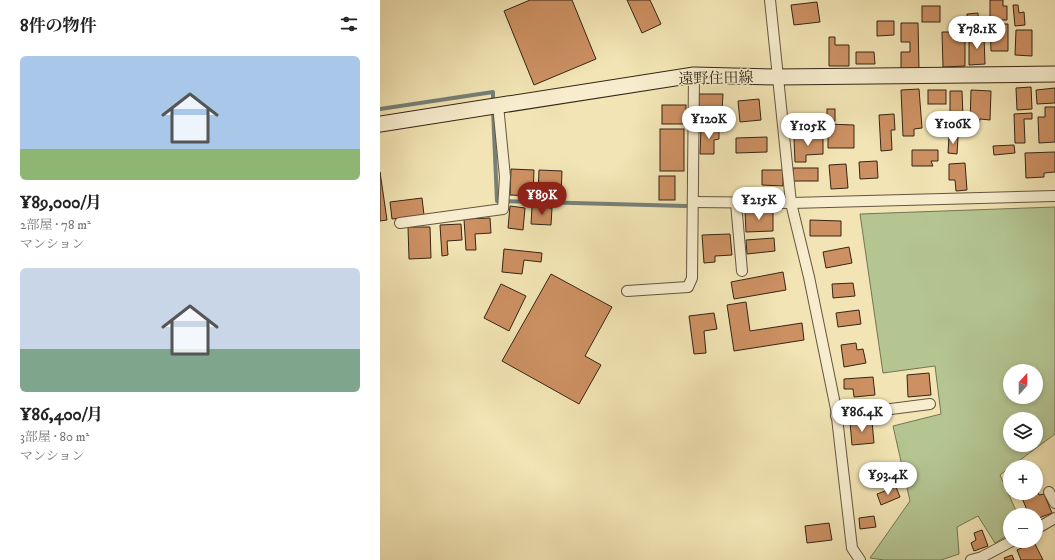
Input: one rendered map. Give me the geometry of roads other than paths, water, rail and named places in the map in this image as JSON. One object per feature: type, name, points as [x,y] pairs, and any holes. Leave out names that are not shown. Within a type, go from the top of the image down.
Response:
[{"type":"main road","name":"遠野住田線","points":[[380,124],[694,75],[777,77],[1055,74]]},
{"type":"street","points":[[770,0],[791,203],[809,276],[836,416],[852,548],[860,560]]},
{"type":"street","points":[[627,291],[688,287],[692,278],[694,75]]},
{"type":"street","points":[[400,223],[503,209],[505,177],[498,106]]},
{"type":"street","points":[[693,202],[791,203],[1055,196]]},
{"type":"street","points":[[736,203],[742,271]]},
{"type":"street","points":[[836,416],[930,404]]},
{"type":"street","points":[[1049,492],[1055,503]]},
{"type":"street","points":[[1043,525],[1055,518]]},
{"type":"street","points":[[971,560],[982,557],[1003,546]]},
{"type":"waterway","points":[[380,109],[493,92],[493,103]]},
{"type":"waterway","points":[[493,110],[497,201],[686,206]]}]
